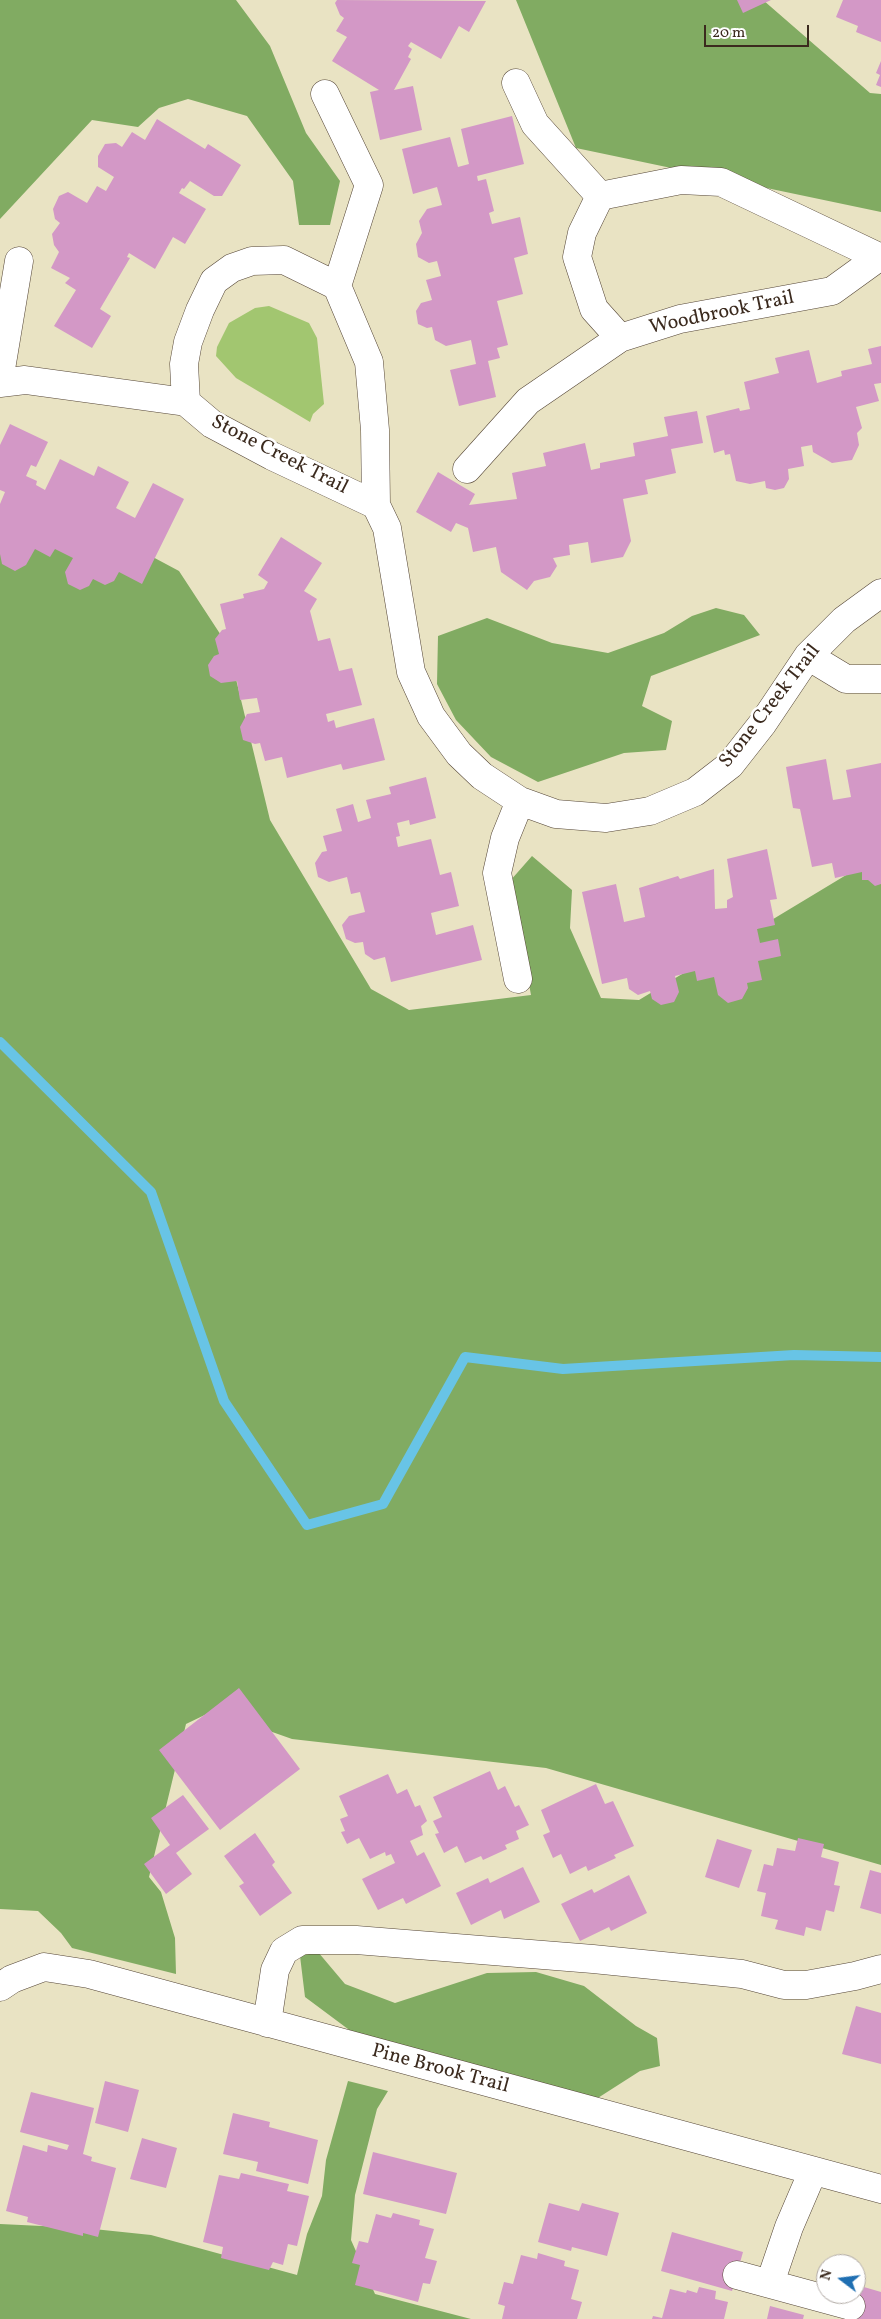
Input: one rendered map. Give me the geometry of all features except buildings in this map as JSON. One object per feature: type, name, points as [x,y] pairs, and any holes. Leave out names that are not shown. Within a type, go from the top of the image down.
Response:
[{"type":"street","points":[[516,83],[535,124],[600,196],[582,233],[577,257],[594,309],[620,338]]},
{"type":"street","points":[[0,383],[25,380],[186,402],[184,364],[188,342],[200,310],[214,281],[232,268],[252,261],[284,260],[337,286],[369,185],[326,94]]},
{"type":"street","name":"Woodbrook Trail","points":[[467,469],[528,401],[620,338],[680,319],[832,291],[880,257],[721,182],[682,180],[600,196]]},
{"type":"street","points":[[0,374],[19,261]]},
{"type":"street","name":"Stone Creek Trail","points":[[337,286],[369,362],[375,430],[376,505],[387,528],[411,672],[431,716],[465,760],[482,776],[520,801],[556,814],[606,818],[650,811],[695,792],[730,765],[763,723],[808,656],[844,620],[881,593]]},
{"type":"street","name":"Stone Creek Trail","points":[[186,402],[212,424],[272,456],[376,505]]},
{"type":"street","points":[[808,656],[846,679],[881,679]]},
{"type":"street","points":[[518,979],[497,873],[504,838],[520,801]]},
{"type":"street","points":[[266,2023],[275,1970],[284,1952],[302,1940],[356,1940],[593,1959],[742,1974],[784,1985],[806,1985],[881,1969]]},
{"type":"street","name":"Pine Brook Trail","points":[[4,1975],[44,1967],[89,1974],[881,2189]]},
{"type":"street","points":[[770,2284],[789,2227],[813,2171]]},
{"type":"street","points":[[737,2274],[851,2306]]},
{"type":"green space","points":[[0,0],[236,0],[270,46],[306,133],[340,181],[330,225],[299,225],[293,181],[247,116],[188,99],[159,108],[138,127],[92,120],[0,219]]},
{"type":"green space","points":[[516,0],[763,0],[870,93],[881,94],[881,212],[576,148]]},
{"type":"green space","points":[[269,306],[309,323],[317,338],[324,404],[313,414],[310,422],[236,378],[216,356],[217,347],[229,323],[255,308]]},
{"type":"green space","points":[[0,531],[121,540],[179,571],[228,646],[270,820],[371,989],[409,1010],[531,995],[510,881],[532,856],[572,890],[570,928],[601,998],[639,1000],[881,854],[881,1865],[546,1768],[292,1739],[213,1711],[186,1724],[149,1877],[161,1892],[175,1938],[176,1974],[72,1948],[61,1933],[38,1911],[0,1909]]},
{"type":"green space","points":[[716,608],[744,615],[760,635],[651,676],[642,706],[672,721],[666,750],[624,753],[538,782],[491,757],[456,720],[437,684],[438,636],[487,618],[552,643],[608,653],[664,633],[692,616]]},
{"type":"green space","points":[[318,1952],[345,1984],[395,2003],[487,1973],[536,1972],[584,1986],[636,2026],[657,2038],[660,2066],[640,2071],[590,2103],[352,2032],[305,1997],[300,1956]]},
{"type":"green space","points":[[348,2081],[388,2091],[377,2109],[355,2195],[351,2240],[375,2294],[471,2319],[0,2319],[0,2224],[84,2228],[151,2235],[297,2275],[307,2234],[322,2196],[326,2160]]},
{"type":"waterway","points":[[0,1042],[151,1192],[224,1401],[307,1525],[383,1504],[465,1357],[563,1369],[794,1355],[881,1357]]}]
